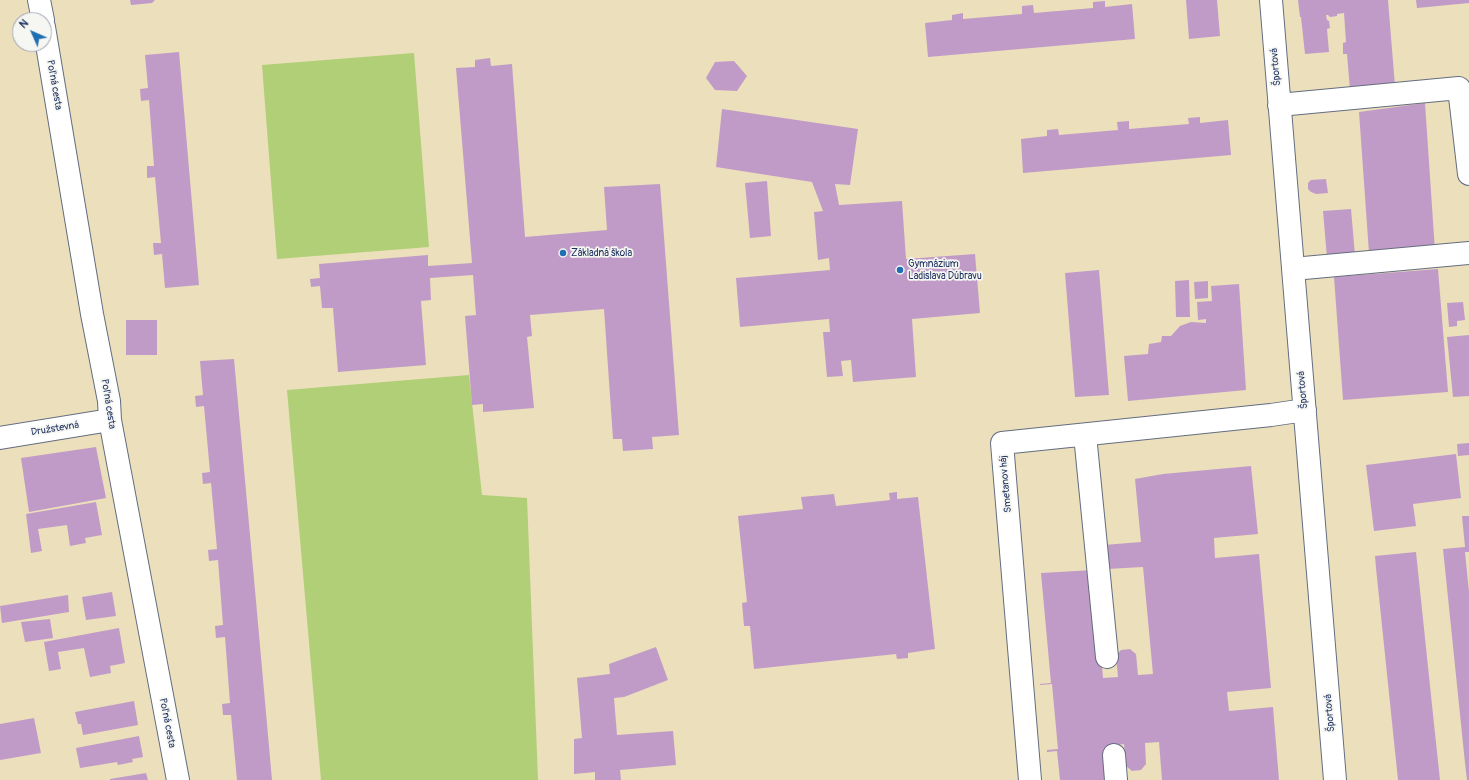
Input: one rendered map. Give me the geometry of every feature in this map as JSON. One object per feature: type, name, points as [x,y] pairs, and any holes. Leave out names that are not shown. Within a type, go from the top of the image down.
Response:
[{"type":"street","points":[[39,0],[41,12]]},
{"type":"street","name":"Športová","points":[[1271,0],[1335,780]]},
{"type":"street","name":"Poľná cesta","points":[[48,52],[92,314],[109,401],[110,420],[178,780]]},
{"type":"street","points":[[1279,105],[1459,88],[1469,174]]},
{"type":"street","points":[[1293,269],[1469,253]]},
{"type":"street","name":"Smetanov háj","points":[[1030,780],[1002,443],[1271,415],[1305,410]]},
{"type":"street","name":"Družstevná","points":[[0,438],[110,420]]},
{"type":"street","points":[[1085,435],[1107,657]]},
{"type":"street","points":[[1114,755],[1116,780]]},
{"type":"green space","points":[[414,53],[429,247],[277,259],[262,65]]},
{"type":"green space","points":[[469,375],[482,495],[527,498],[538,780],[321,780],[287,390]]},
{"type":"building","points":[[130,0],[155,0],[152,3],[131,5]]},
{"type":"building","points":[[1186,0],[1217,0],[1220,36],[1189,39]]},
{"type":"building","points":[[1298,0],[1388,0],[1395,86],[1350,90],[1347,54],[1343,54],[1343,43],[1346,42],[1344,13],[1330,17],[1326,15],[1330,28],[1327,29],[1329,52],[1305,54]]},
{"type":"building","points":[[1416,0],[1469,0],[1469,3],[1417,8]]},
{"type":"building","points":[[1105,1],[1105,7],[1132,4],[1135,39],[928,57],[925,23],[952,20],[952,15],[963,13],[963,19],[1022,14],[1022,6],[1033,5],[1034,13],[1093,8],[1093,2]]},
{"type":"building","points":[[179,52],[199,285],[165,288],[162,254],[154,255],[153,243],[161,243],[155,177],[147,178],[147,166],[154,166],[149,100],[141,101],[140,89],[148,88],[145,55]]},
{"type":"building","points":[[490,58],[491,66],[512,64],[525,237],[607,230],[604,187],[660,184],[679,435],[652,437],[653,449],[623,451],[622,439],[613,439],[604,309],[530,315],[532,336],[527,337],[534,408],[483,412],[483,404],[472,405],[465,316],[476,315],[473,275],[430,278],[431,300],[421,301],[426,365],[338,372],[333,308],[322,308],[320,286],[311,287],[310,279],[320,278],[319,264],[428,255],[428,266],[472,263],[456,68],[475,67],[475,60]]},
{"type":"building","points":[[734,61],[747,76],[737,91],[715,90],[706,78],[715,62]]},
{"type":"building","points":[[1425,103],[1435,251],[1369,253],[1359,112]]},
{"type":"building","points":[[722,109],[858,129],[850,185],[835,184],[839,205],[902,201],[906,259],[975,254],[980,313],[912,319],[916,377],[853,382],[851,360],[841,361],[843,376],[827,377],[823,332],[830,332],[829,319],[740,327],[736,278],[830,270],[829,258],[818,260],[814,212],[823,211],[812,182],[716,167]]},
{"type":"building","points":[[1200,117],[1200,123],[1228,120],[1231,155],[1023,173],[1021,139],[1047,136],[1047,130],[1058,129],[1059,135],[1118,130],[1117,122],[1129,121],[1129,129],[1189,124],[1188,118]]},
{"type":"building","points":[[1326,179],[1328,193],[1316,194],[1308,189],[1308,183],[1311,180]]},
{"type":"building","points":[[767,181],[771,236],[750,238],[745,183]]},
{"type":"building","points":[[1351,209],[1355,255],[1327,258],[1323,211]]},
{"type":"building","points":[[1438,269],[1448,392],[1343,400],[1334,277]]},
{"type":"building","points":[[1099,270],[1109,395],[1075,397],[1065,273]]},
{"type":"building","points":[[1189,280],[1190,317],[1176,317],[1175,281]]},
{"type":"building","points":[[1208,281],[1208,298],[1195,299],[1194,282]]},
{"type":"building","points":[[1239,284],[1246,390],[1128,401],[1124,356],[1148,354],[1149,344],[1161,342],[1162,336],[1171,336],[1180,326],[1191,322],[1206,323],[1206,319],[1198,320],[1197,302],[1212,301],[1211,286]]},
{"type":"building","points":[[1463,302],[1465,320],[1457,321],[1457,326],[1449,327],[1447,303]]},
{"type":"building","points":[[126,320],[157,320],[157,355],[126,355]]},
{"type":"building","points":[[1469,335],[1469,396],[1453,397],[1447,337]]},
{"type":"building","points":[[234,359],[272,780],[237,780],[231,715],[223,715],[222,704],[230,703],[225,637],[216,638],[215,626],[223,625],[218,560],[209,561],[208,550],[217,549],[211,483],[203,484],[202,473],[210,472],[204,406],[196,407],[195,396],[203,395],[200,361]]},
{"type":"building","points":[[1469,443],[1469,455],[1458,456],[1457,444]]},
{"type":"building","points":[[96,447],[106,498],[29,512],[21,458]]},
{"type":"building","points":[[1456,454],[1461,498],[1413,504],[1416,526],[1374,531],[1366,465]]},
{"type":"building","points":[[1251,466],[1258,534],[1214,538],[1215,558],[1259,554],[1271,688],[1227,692],[1229,711],[1273,707],[1279,780],[1162,780],[1159,742],[1145,743],[1146,764],[1141,770],[1132,771],[1126,766],[1124,744],[1109,746],[1112,780],[1060,780],[1057,751],[1047,752],[1047,750],[1058,749],[1052,684],[1040,685],[1051,683],[1041,573],[1094,570],[1103,678],[1118,677],[1116,655],[1121,650],[1130,649],[1136,654],[1138,675],[1153,674],[1143,567],[1107,569],[1104,545],[1141,542],[1135,479],[1163,474]]},
{"type":"building","points":[[897,492],[897,499],[918,497],[935,649],[908,653],[908,658],[897,659],[896,654],[754,669],[750,626],[744,626],[742,603],[747,602],[738,516],[803,509],[801,497],[834,494],[836,506],[890,500],[889,493]]},
{"type":"building","points":[[96,502],[102,535],[85,538],[86,543],[70,546],[67,525],[38,529],[42,551],[31,553],[26,514]]},
{"type":"building","points":[[1462,516],[1469,516],[1469,552],[1465,552],[1469,592],[1469,780],[1467,780],[1465,763],[1443,549],[1465,547]]},
{"type":"building","points":[[1416,552],[1440,780],[1398,780],[1375,556]]},
{"type":"building","points":[[112,592],[116,616],[86,620],[82,597]]},
{"type":"building","points":[[68,595],[69,612],[2,623],[0,606]]},
{"type":"building","points":[[50,619],[53,638],[25,642],[21,622]]},
{"type":"building","points":[[119,628],[125,663],[110,666],[111,673],[90,677],[84,648],[58,652],[61,669],[49,671],[44,642]]},
{"type":"building","points":[[656,647],[668,680],[624,697],[614,698],[617,735],[673,731],[676,765],[620,770],[621,780],[595,780],[595,772],[574,774],[574,739],[582,738],[577,678],[610,674],[609,664]]},
{"type":"building","points":[[134,701],[138,725],[83,735],[81,724],[78,724],[75,712]]},
{"type":"building","points":[[34,718],[41,753],[0,760],[0,724]]},
{"type":"building","points":[[139,736],[143,757],[132,759],[133,762],[118,765],[117,762],[80,768],[76,748]]},
{"type":"building","points":[[146,773],[148,780],[110,780],[110,779]]},
{"type":"place","name":"Základná škola","points":[[563,253]]},
{"type":"place","name":"Gymnázium Ladislava Dúbravu","points":[[900,270]]}]
